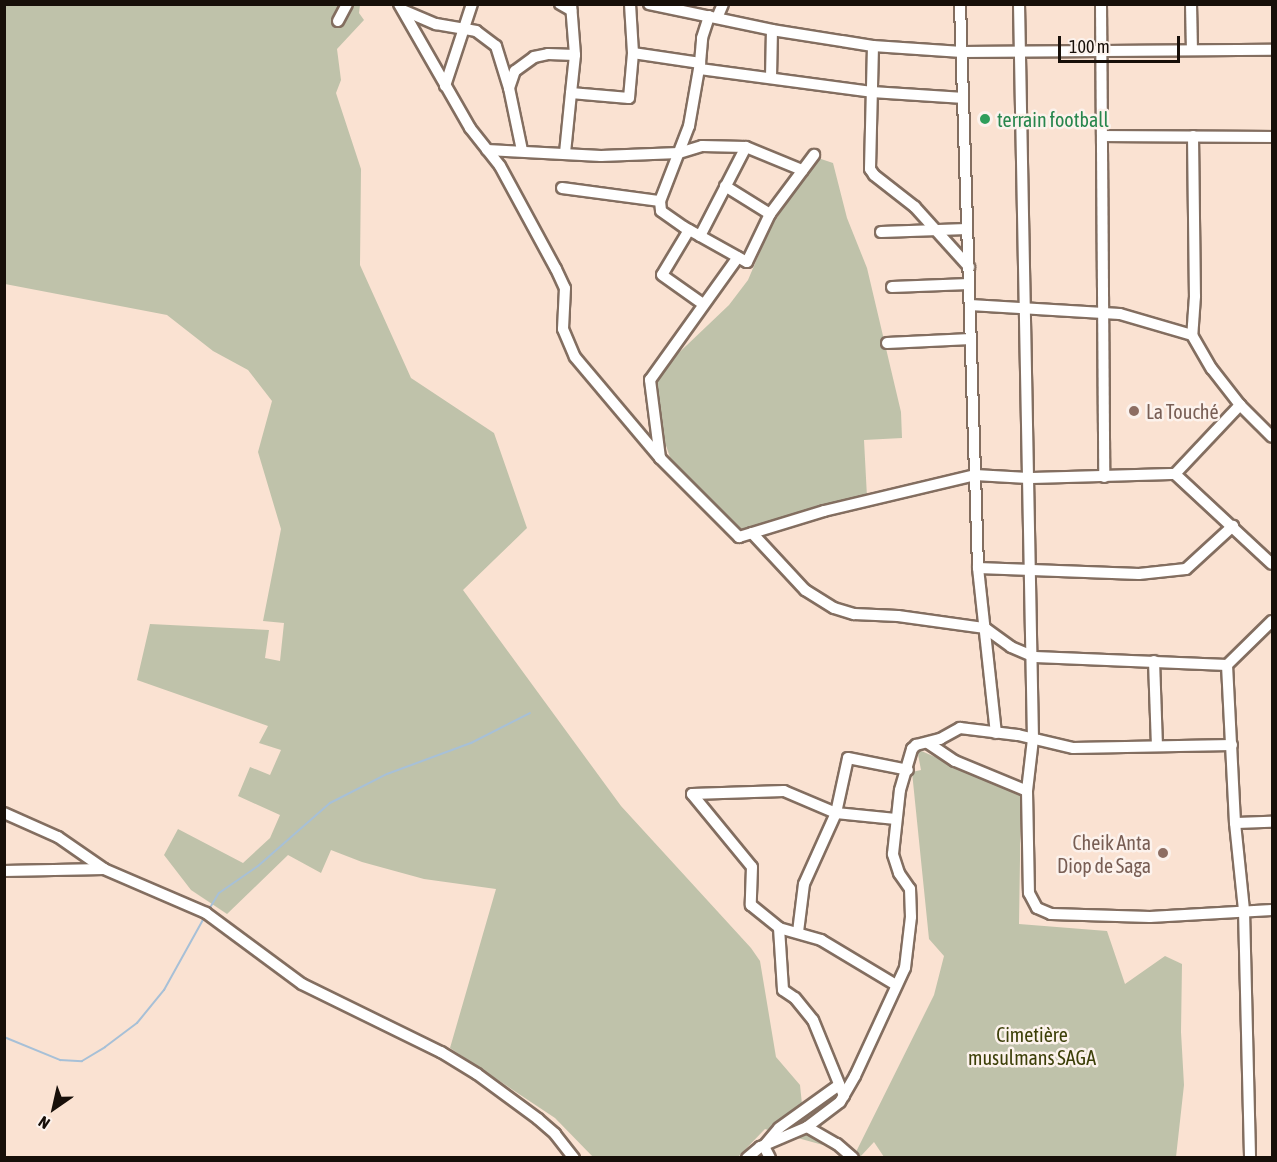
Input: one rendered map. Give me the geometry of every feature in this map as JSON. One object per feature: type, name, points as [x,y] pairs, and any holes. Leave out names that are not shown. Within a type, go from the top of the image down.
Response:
[{"type":"street","points":[[338,21],[347,4]]},
{"type":"street","points":[[445,86],[472,4]]},
{"type":"street","points":[[560,4],[571,7],[575,55],[565,153]]},
{"type":"street","points":[[571,93],[629,98],[633,53],[630,4]]},
{"type":"street","points":[[649,4],[772,30],[873,46],[962,52],[1272,50]]},
{"type":"street","points":[[723,4],[702,38],[700,66],[689,126],[660,201],[661,211],[689,230],[747,262],[770,214],[814,155]]},
{"type":"street","points":[[960,4],[978,568],[996,733]]},
{"type":"street","points":[[1019,4],[1034,739],[1028,791],[1027,885],[1032,901],[1041,911],[1051,914],[1150,917],[1272,910]]},
{"type":"street","points":[[1101,4],[1104,477]]},
{"type":"street","points":[[1191,4],[1192,50]]},
{"type":"street","points":[[402,8],[436,24],[484,34],[496,46],[509,88],[522,150]]},
{"type":"street","points":[[402,8],[445,86],[513,189],[565,288],[563,329],[575,357],[660,458],[739,537],[824,512],[975,475],[1028,478],[1175,474],[1240,405]]},
{"type":"street","points":[[771,77],[772,30]]},
{"type":"street","points":[[873,46],[872,172],[915,207],[969,267]]},
{"type":"street","points":[[633,53],[700,66],[873,92],[963,98]]},
{"type":"street","points":[[509,88],[515,71],[534,57],[548,54],[575,55]]},
{"type":"street","points":[[1103,136],[1272,137]]},
{"type":"street","points":[[1193,136],[1195,296],[1192,335],[1212,369],[1240,405],[1272,437]]},
{"type":"street","points":[[487,150],[522,150],[601,156],[679,153],[702,146],[746,147],[802,170]]},
{"type":"street","points":[[700,236],[746,147]]},
{"type":"street","points":[[725,186],[770,214]]},
{"type":"street","points":[[562,188],[660,201]]},
{"type":"street","points":[[881,232],[967,229]]},
{"type":"street","points":[[689,230],[662,275],[703,304]]},
{"type":"street","points":[[660,458],[650,380],[738,257]]},
{"type":"street","points":[[892,287],[969,284]]},
{"type":"street","points":[[970,304],[1136,316],[1192,335]]},
{"type":"street","points":[[887,344],[971,339]]},
{"type":"street","points":[[1175,474],[1272,564]]},
{"type":"street","points":[[978,568],[1144,574],[1186,569],[1233,526]]},
{"type":"street","points":[[752,533],[805,590],[834,608],[854,615],[925,619],[985,628],[1011,646],[1032,656],[1227,665],[1272,621]]},
{"type":"street","points":[[1154,661],[1157,746]]},
{"type":"street","points":[[1227,665],[1235,823],[1244,910],[1250,1158]]},
{"type":"street","points":[[747,1158],[764,1146],[807,1127],[844,1096],[905,968],[911,917],[910,890],[899,873],[893,854],[898,830],[896,819],[900,790],[908,770],[912,749],[916,745],[960,728],[1034,739],[1073,748],[1232,745]]},
{"type":"street","points":[[928,742],[955,761],[1028,791]]},
{"type":"street","points":[[798,932],[804,884],[836,813],[848,758],[908,770]]},
{"type":"street","points":[[896,819],[836,813],[784,791],[692,794],[752,867],[751,905],[779,928],[798,932],[840,950],[896,985]]},
{"type":"street","points":[[4,813],[58,837],[105,869],[206,913],[302,984],[450,1058],[538,1119],[555,1134],[574,1158]]},
{"type":"street","points":[[1235,823],[1272,822]]},
{"type":"street","points":[[4,871],[105,869]]},
{"type":"street","points":[[779,928],[783,990],[795,998],[813,1020],[844,1096]]},
{"type":"street","points":[[764,1146],[779,1128],[838,1085]]},
{"type":"street","points":[[807,1127],[837,1144],[853,1158]]},
{"type":"street","points":[[764,1146],[770,1158]]},
{"type":"green space","points":[[5,5],[360,5],[359,13],[364,20],[337,49],[341,80],[336,93],[361,169],[360,265],[411,378],[494,433],[527,528],[463,590],[621,806],[751,948],[760,961],[776,1057],[800,1085],[803,1114],[819,1128],[823,1145],[765,1129],[738,1157],[593,1157],[555,1118],[450,1048],[496,889],[424,879],[362,862],[331,850],[321,873],[288,855],[227,914],[191,890],[164,855],[178,829],[243,863],[270,838],[280,815],[238,796],[250,767],[270,775],[281,750],[259,743],[268,726],[137,680],[150,624],[269,630],[265,658],[280,661],[284,623],[263,621],[281,529],[258,452],[272,401],[248,370],[213,351],[167,315],[5,284]]},
{"type":"green space","points":[[818,158],[833,163],[847,218],[867,268],[901,412],[902,438],[864,440],[867,497],[737,530],[672,463],[660,428],[656,381],[666,365],[729,305],[748,280],[771,226]]},
{"type":"green space","name":"Cimetière musulmans SAGA","points":[[917,749],[1021,795],[1019,924],[1107,931],[1125,984],[1165,956],[1182,964],[1181,1032],[1184,1085],[1176,1157],[884,1157],[874,1142],[860,1157],[853,1158],[934,995],[944,956],[929,939],[912,772],[921,770]]},
{"type":"waterway","points":[[208,911],[219,893],[258,866],[330,803],[387,774],[471,743],[530,713]]},
{"type":"waterway","points":[[4,1037],[60,1060],[82,1061],[137,1023],[164,990],[205,916]]},
{"type":"place","name":"terrain football","points":[[985,119]]},
{"type":"place","name":"La Touché","points":[[1134,411]]},
{"type":"place","name":"Cheik Anta Diop de Saga","points":[[1163,853]]}]
